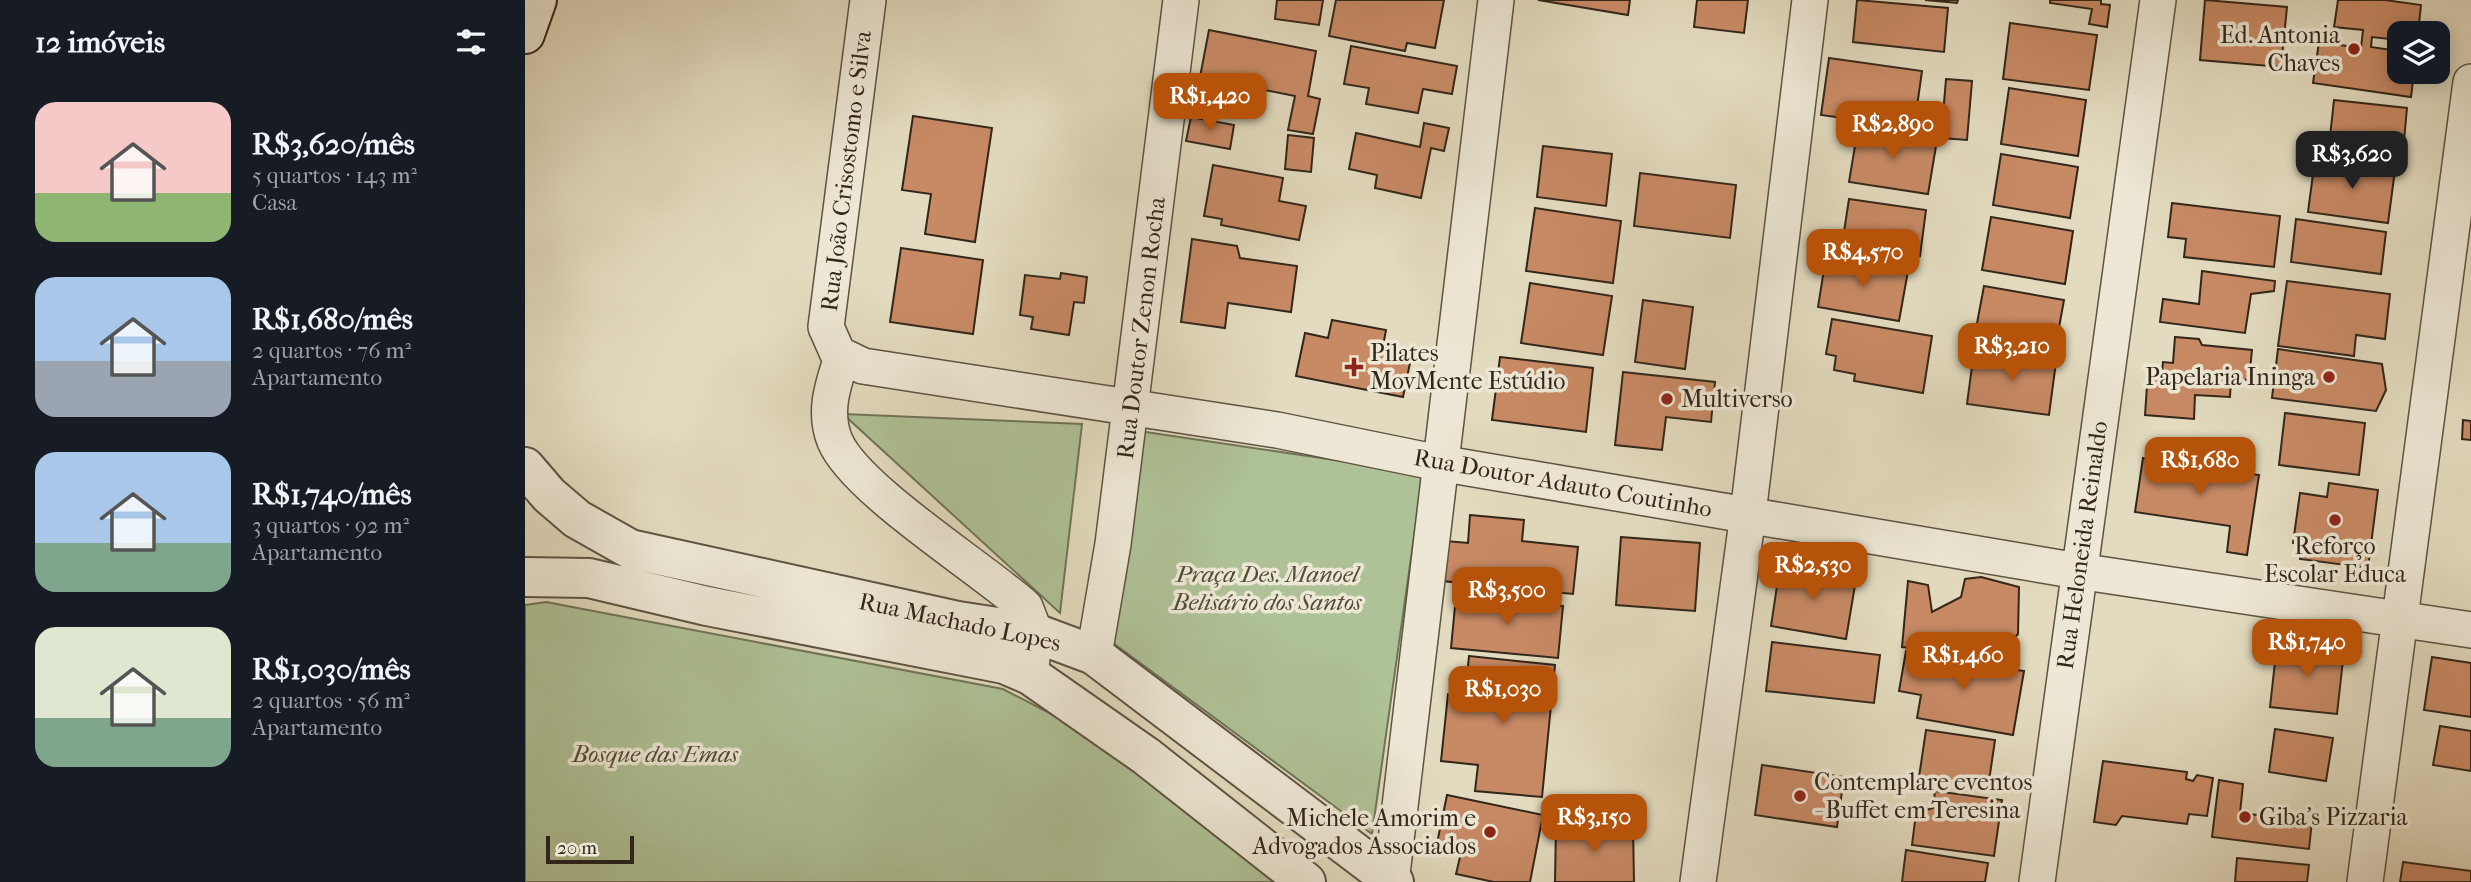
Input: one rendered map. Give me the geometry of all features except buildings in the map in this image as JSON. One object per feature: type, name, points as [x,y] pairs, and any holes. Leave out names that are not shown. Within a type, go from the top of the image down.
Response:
[{"type":"street","points":[[525,34],[537,0]]},
{"type":"street","name":"Rua João Crisostomo e Silva","points":[[852,361],[833,348],[826,327],[868,0]]},
{"type":"street","name":"Rua Doutor Zenon Rocha","points":[[1094,655],[1113,544],[1181,0]]},
{"type":"street","points":[[1392,881],[1439,463],[1496,0]]},
{"type":"street","points":[[1698,882],[1748,514],[1810,0]]},
{"type":"street","name":"Rua Heloneida Reinaldo","points":[[2037,882],[2158,0]]},
{"type":"street","points":[[2365,882],[2399,618],[2466,158],[2471,82]]},
{"type":"street","points":[[852,361],[830,394],[829,420],[843,457],[875,489],[1024,607],[1035,633],[1030,675]]},
{"type":"street","name":"Rua Doutor Adauto Coutinho","points":[[852,361],[1277,430],[1439,463],[2078,571],[2471,630]]},
{"type":"street","name":"Rua Machado Lopes","points":[[525,467],[549,495],[577,519],[630,549],[958,621],[1035,633],[1094,655],[1392,881]]},
{"type":"street","name":"Rua Machado Lopes","points":[[525,577],[589,578],[707,606],[982,658],[1030,675],[1146,755],[1306,882]]},
{"type":"green space","points":[[843,414],[1082,424],[1060,613]]},
{"type":"green space","name":"Praça Des. Manoel Belisário dos Santos","points":[[1139,431],[1423,473],[1372,834],[1109,640]]},
{"type":"green space","name":"Bosque das Emas","points":[[546,602],[1003,689],[1086,732],[1280,882],[525,882],[525,605]]},
{"type":"place","name":"Ed. Antonia Chaves","points":[[2354,49]]},
{"type":"place","name":"Pilates MovMente Estúdio","points":[[1354,367]]},
{"type":"place","name":"Papelaria Ininga","points":[[2329,377]]},
{"type":"place","name":"Multiverso","points":[[1667,399]]},
{"type":"place","name":"Reforço Escolar Educa","points":[[2335,520]]},
{"type":"place","name":"Contemplare eventos - Buffet em Teresina","points":[[1800,796]]},
{"type":"place","name":"Giba's Pizzaria","points":[[2245,817]]},
{"type":"place","name":"Michele Amorim e Advogados Associados","points":[[1490,832]]}]
